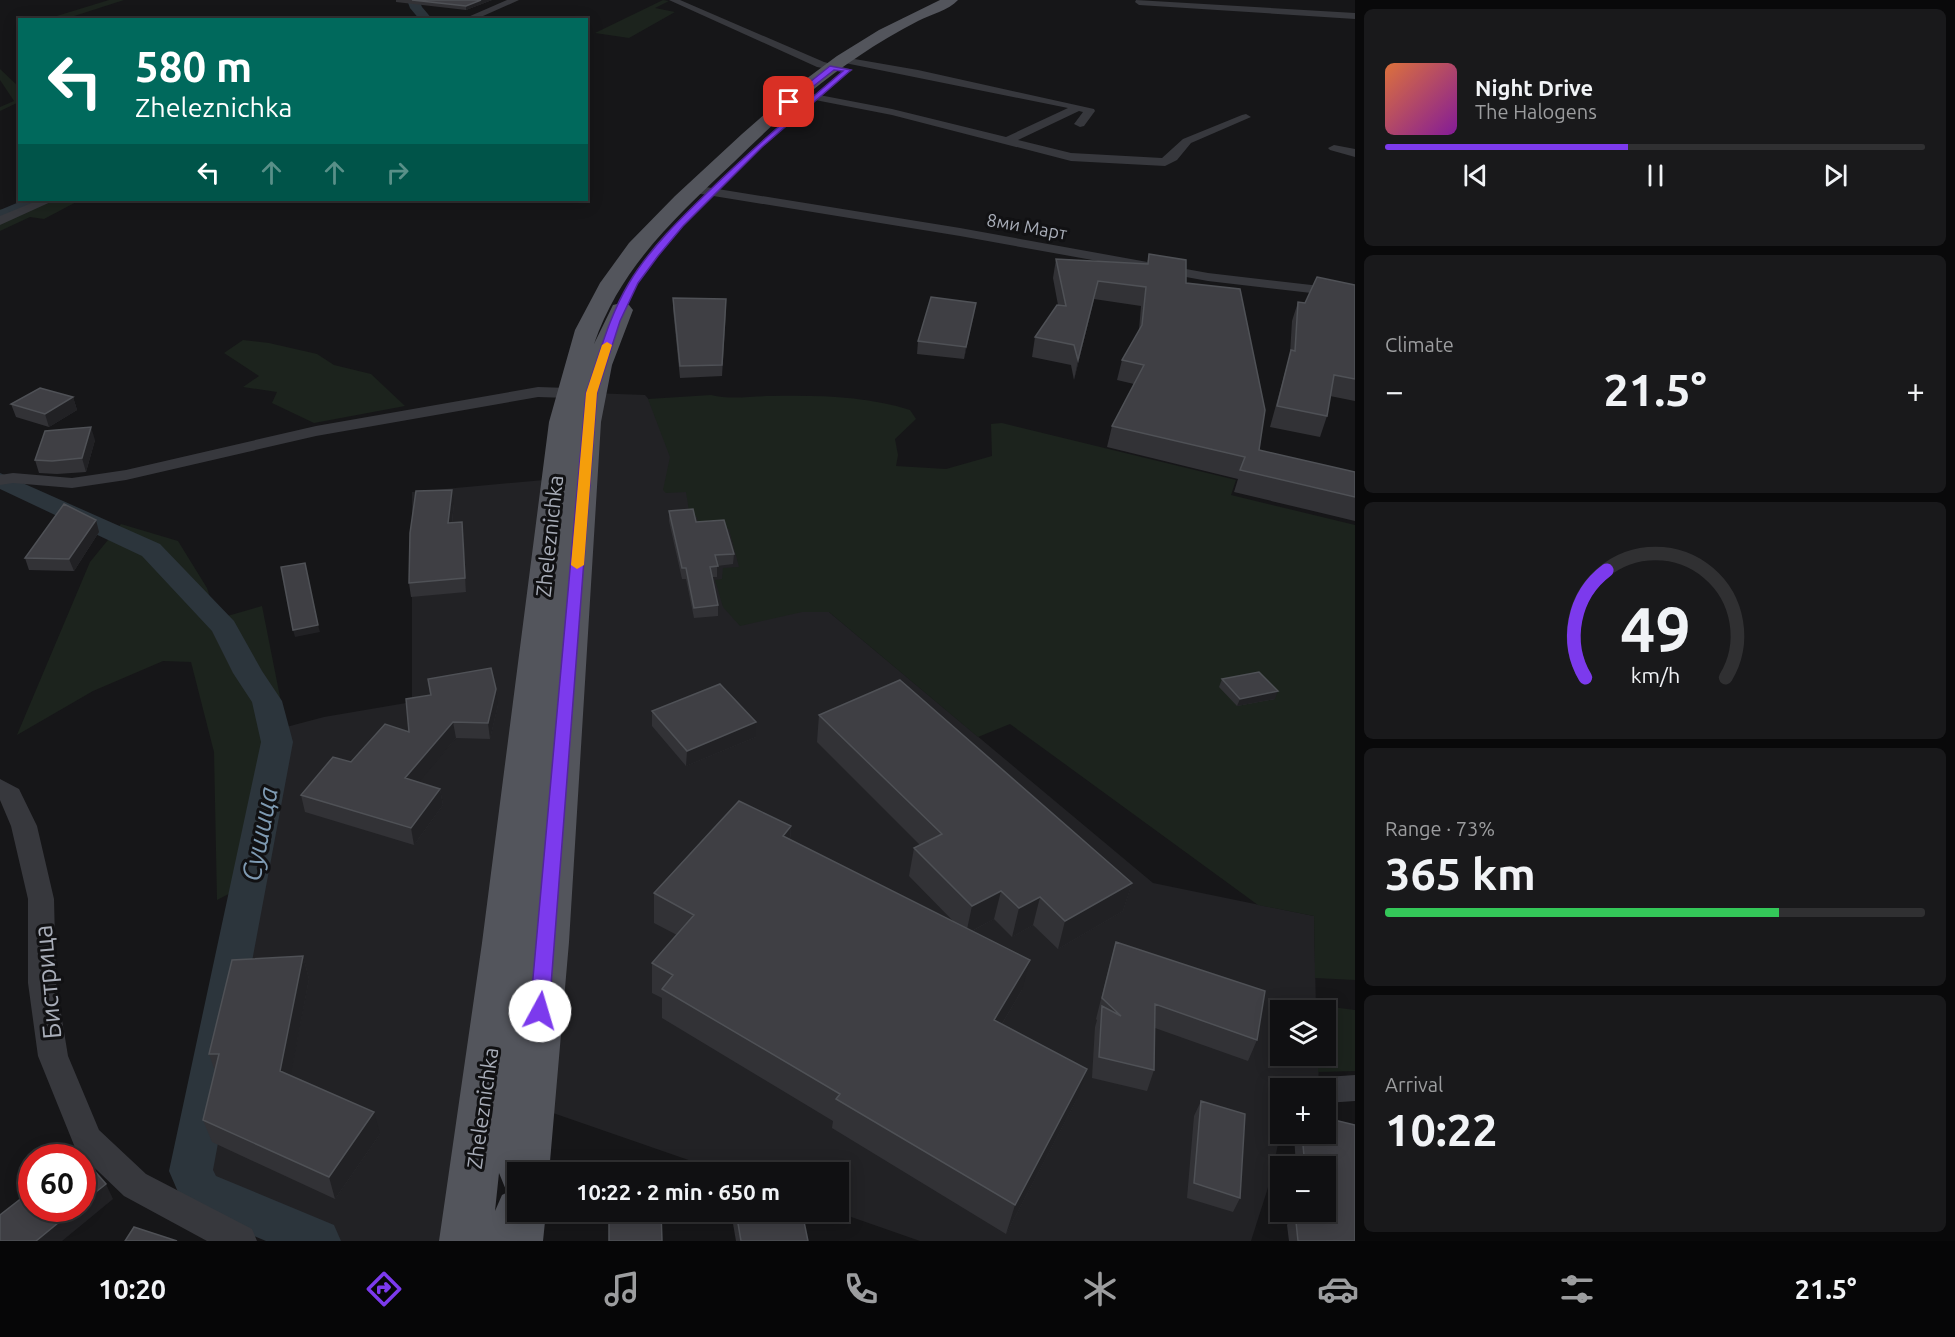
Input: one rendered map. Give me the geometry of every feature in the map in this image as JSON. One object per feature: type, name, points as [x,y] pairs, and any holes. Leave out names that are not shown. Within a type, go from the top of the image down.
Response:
[{"type":"main road","name":"Zheleznichka","points":[[525,1162],[547,942],[580,393],[586,335],[613,279],[648,236],[814,97],[846,65],[896,27],[951,0]]},
{"type":"main road","name":"Zheleznichka","points":[[703,190],[789,102],[846,65],[921,23],[969,0]]},
{"type":"main road","name":"Zheleznichka","points":[[465,1241],[504,944],[562,422],[580,393]]},
{"type":"main road","points":[[517,1241],[519,1222]]},
{"type":"street","points":[[470,18],[515,0]]},
{"type":"street","points":[[673,0],[821,65],[846,65],[1079,107],[1090,111],[1080,124]]},
{"type":"street","points":[[1139,2],[1355,15]]},
{"type":"street","points":[[814,97],[892,112],[1071,157],[1165,162],[1187,141],[1246,117]]},
{"type":"street","points":[[1007,141],[1079,107]]},
{"type":"street","points":[[1334,148],[1355,153]]},
{"type":"street","name":"8ми Март","points":[[703,190],[960,232],[1208,277],[1355,294]]},
{"type":"street","points":[[0,221],[47,201]]},
{"type":"street","points":[[4,474],[44,482],[72,483],[115,476],[316,431],[538,392],[580,393]]},
{"type":"street","name":"Бистрица","points":[[0,788],[10,795],[24,826],[41,899],[42,982],[53,1056],[87,1140],[135,1185],[240,1241]]},
{"type":"street","points":[[1336,1089],[1355,1088]]},
{"type":"shaded area","points":[[109,0],[124,0],[68,18],[50,18]]},
{"type":"shaded area","points":[[663,0],[669,1],[655,8],[675,12],[629,38],[595,33]]},
{"type":"shaded area","points":[[0,69],[18,86],[18,102],[0,111],[0,107],[14,101],[0,80]]},
{"type":"shaded area","points":[[27,201],[78,201],[44,219],[30,217],[0,231],[0,209],[6,210]]},
{"type":"shaded area","points":[[243,340],[269,343],[317,354],[334,365],[371,374],[405,406],[314,423],[272,403],[277,392],[243,387],[259,376],[224,353]]},
{"type":"shaded area","points":[[591,393],[645,395],[829,612],[1153,883],[1314,916],[1316,1000],[1270,1000],[1270,1066],[1318,1066],[1319,1078],[1270,1078],[1270,1144],[1278,1144],[1276,1156],[1270,1156],[1270,1181],[1251,1241],[920,1241],[849,1216],[849,1162],[694,1162],[530,1105]]},
{"type":"shaded area","points":[[711,395],[734,398],[842,397],[894,405],[910,410],[916,419],[895,439],[898,455],[896,466],[946,469],[992,456],[991,424],[1002,423],[1236,480],[1231,495],[1355,525],[1355,980],[1315,978],[1314,916],[1258,905],[1010,724],[978,737],[829,612],[802,612],[740,626],[723,607],[715,580],[722,579],[723,568],[739,567],[729,529],[699,530],[697,517],[690,517],[686,492],[666,493],[663,490],[670,457],[648,399]]},
{"type":"shaded area","points":[[555,479],[465,1241],[318,1241],[200,1191],[191,1171],[277,743],[275,730],[324,717],[412,702],[412,492]]},
{"type":"shaded area","points":[[121,524],[178,541],[207,588],[217,619],[262,606],[284,717],[275,730],[277,742],[248,884],[217,900],[214,752],[191,662],[163,661],[93,691],[17,735],[90,562]]},
{"type":"shaded area","points":[[1336,1008],[1355,1010],[1355,1071],[1318,1072],[1318,1066],[1336,1066]]},
{"type":"building","points":[[412,0],[481,0],[466,6]]},
{"type":"building","points":[[1149,254],[1186,260],[1186,283],[1240,289],[1265,410],[1259,450],[1355,472],[1355,497],[1240,470],[1245,457],[1112,426],[1144,365],[1122,360],[1142,325],[1146,287],[1098,281],[1078,360],[1074,345],[1035,337],[1057,305],[1066,306],[1056,259],[1148,264]]},
{"type":"building","points":[[1317,277],[1355,285],[1355,379],[1334,375],[1327,416],[1277,406],[1291,350],[1295,351],[1298,302],[1305,303]]},
{"type":"building","points":[[931,297],[976,303],[966,347],[918,341]]},
{"type":"building","points":[[673,298],[726,299],[722,365],[680,366]]},
{"type":"building","points":[[40,388],[73,397],[45,414],[11,404]]},
{"type":"building","points":[[91,427],[82,458],[35,460],[45,431]]},
{"type":"building","points":[[452,490],[448,523],[462,522],[465,578],[409,583],[410,533],[416,491]]},
{"type":"building","points":[[64,504],[96,520],[69,559],[25,558]]},
{"type":"building","points":[[693,509],[696,522],[724,520],[734,554],[715,555],[718,566],[710,567],[718,605],[694,608],[686,568],[682,568],[669,511]]},
{"type":"building","points":[[305,563],[318,625],[293,630],[281,567]]},
{"type":"building","points":[[491,668],[496,689],[488,723],[453,722],[405,778],[440,789],[411,828],[301,795],[333,757],[351,762],[385,724],[409,732],[406,699],[431,695],[428,679]]},
{"type":"building","points":[[1259,672],[1278,691],[1240,699],[1222,679]]},
{"type":"building","points":[[900,680],[1132,883],[1065,921],[1040,897],[1019,908],[1001,891],[972,906],[914,848],[942,834],[819,715]]},
{"type":"building","points":[[720,684],[756,722],[687,751],[652,711]]},
{"type":"building","points":[[739,801],[791,826],[783,836],[1030,960],[994,1020],[1087,1069],[1015,1205],[836,1099],[840,1094],[662,989],[673,975],[652,963],[694,915],[654,893]]},
{"type":"building","points":[[1116,942],[1265,991],[1257,1040],[1155,1004],[1154,1070],[1099,1057],[1102,1006],[1121,1016],[1102,998]]},
{"type":"building","points":[[303,956],[280,1071],[374,1112],[329,1177],[203,1120],[219,1054],[209,1054],[232,960]]},
{"type":"building","points":[[1201,1101],[1245,1114],[1240,1198],[1194,1183]]},
{"type":"building","points":[[1336,1120],[1355,1125],[1355,1241],[1298,1241],[1296,1222],[1336,1222],[1336,1156],[1304,1156],[1303,1144],[1336,1144]]},
{"type":"building","points":[[96,1173],[106,1184],[96,1192]]},
{"type":"building","points":[[18,1201],[18,1222],[59,1222],[36,1241],[0,1241],[0,1215]]},
{"type":"building","points":[[609,1222],[661,1222],[662,1241],[609,1241]]},
{"type":"building","points":[[738,1222],[804,1222],[808,1241],[741,1241]]},
{"type":"building","points":[[134,1227],[177,1241],[125,1241]]},
{"type":"waterway","name":"Сушица","points":[[413,0],[416,8],[425,18]]},
{"type":"waterway","name":"Сушица","points":[[0,216],[35,201]]},
{"type":"waterway","name":"Сушица","points":[[0,480],[151,550],[224,627],[248,673],[267,701],[277,742],[191,1171],[200,1191],[318,1241]]},
{"type":"slow traffic","points":[[577,565],[591,393],[607,345]]},
{"type":"route","points":[[540,1011],[591,393],[616,321],[634,283],[655,254],[680,224],[760,146],[848,70],[833,67],[789,102]]}]
